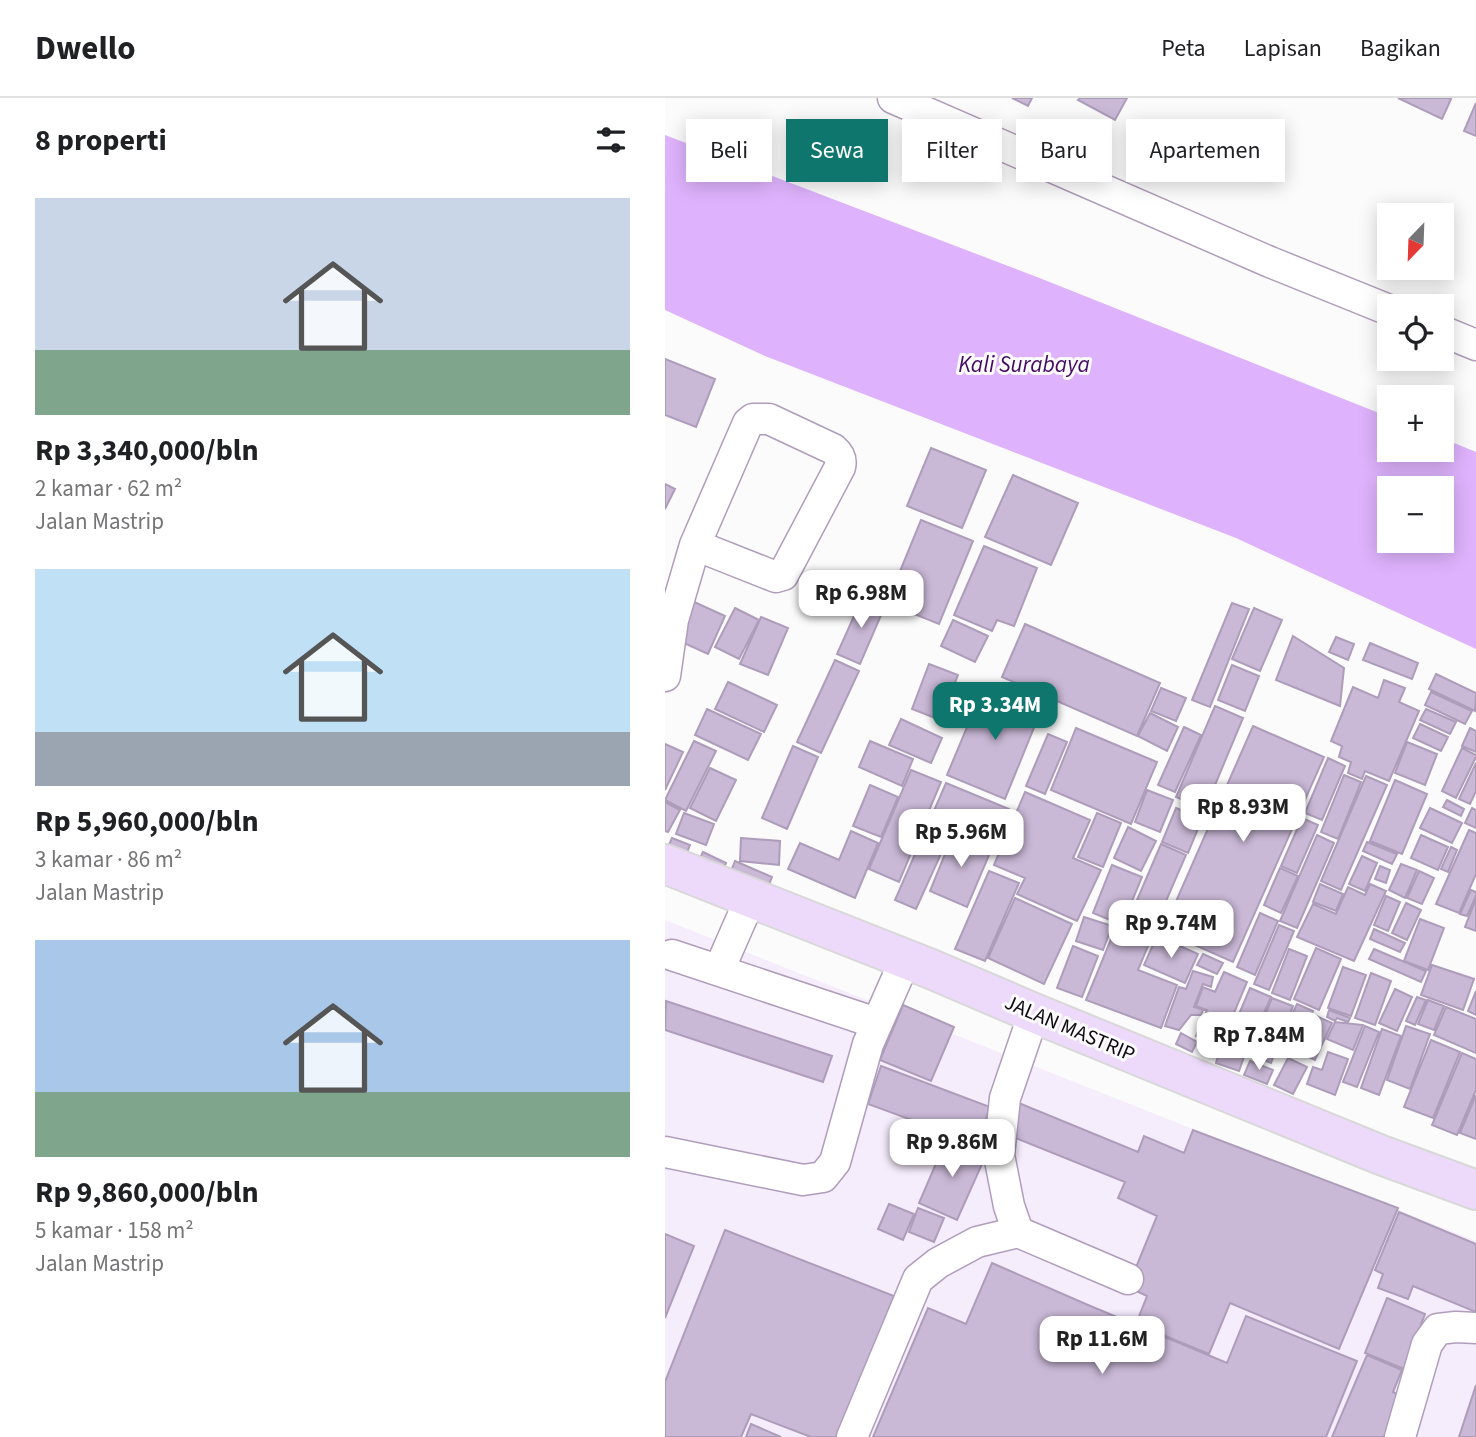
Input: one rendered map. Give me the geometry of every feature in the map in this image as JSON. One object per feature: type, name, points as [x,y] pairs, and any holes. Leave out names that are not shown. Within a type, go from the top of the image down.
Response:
[{"type":"main road","name":"JALAN MASTRIP","points":[[665,864],[906,958],[1381,1155],[1476,1190]]},
{"type":"street","points":[[893,98],[1270,262],[1377,305]]},
{"type":"street","points":[[1454,336],[1476,345]]},
{"type":"street","points":[[665,676],[673,620],[695,545],[748,423],[753,419],[769,419],[838,453],[840,467],[783,575],[776,577],[695,545]]},
{"type":"street","points":[[719,971],[751,897]]},
{"type":"street","points":[[672,956],[876,1023]]},
{"type":"street","points":[[665,1152],[803,1180],[823,1177],[835,1162],[868,1044],[906,958]]},
{"type":"street","points":[[1018,1232],[1009,1206],[999,1155],[1005,1098],[1034,1013]]},
{"type":"street","points":[[852,1437],[918,1279],[938,1263],[977,1242],[1018,1232],[1128,1279]]},
{"type":"street","points":[[1400,1437],[1432,1335],[1438,1329],[1476,1328]]},
{"type":"shaded area","points":[[665,920],[1476,1241],[1476,1437],[665,1437]]},
{"type":"water","name":"Kali Surabaya","points":[[665,135],[686,143],[686,182],[772,182],[772,176],[1042,279],[1377,412],[1377,462],[1454,462],[1454,443],[1476,452],[1476,649],[1236,538],[765,356],[665,310]]},
{"type":"building","points":[[1012,98],[1032,98],[1028,106]]},
{"type":"building","points":[[1127,98],[1115,120],[1078,100]]},
{"type":"building","points":[[1398,98],[1448,98],[1451,99],[1442,119]]},
{"type":"building","points":[[1476,103],[1476,136],[1464,131]]},
{"type":"building","points":[[665,359],[715,379],[696,427],[665,415]]},
{"type":"building","points":[[931,448],[986,470],[962,528],[907,506]]},
{"type":"building","points":[[1013,475],[1078,503],[1051,565],[985,537]]},
{"type":"building","points":[[665,484],[675,489],[665,509]]},
{"type":"building","points":[[921,520],[973,541],[939,624],[887,603]]},
{"type":"building","points":[[984,546],[1037,568],[1014,626],[997,620],[992,631],[954,615]]},
{"type":"building","points":[[863,596],[885,606],[860,664],[837,654]]},
{"type":"building","points":[[692,601],[725,616],[708,654],[675,639]]},
{"type":"building","points":[[1232,603],[1249,609],[1210,707],[1192,700]]},
{"type":"building","points":[[735,608],[759,620],[739,659],[715,647]]},
{"type":"building","points":[[1254,608],[1282,620],[1260,671],[1232,659]]},
{"type":"building","points":[[761,617],[788,628],[768,675],[740,664]]},
{"type":"building","points":[[953,620],[988,636],[975,662],[941,646]]},
{"type":"building","points":[[1025,624],[1160,683],[1137,736],[1002,677]]},
{"type":"building","points":[[1293,636],[1344,668],[1340,706],[1276,680]]},
{"type":"building","points":[[1336,637],[1354,644],[1348,660],[1329,652]]},
{"type":"building","points":[[1370,643],[1418,663],[1412,679],[1363,660]]},
{"type":"building","points":[[835,660],[859,671],[821,753],[797,742]]},
{"type":"building","points":[[929,664],[958,675],[940,720],[912,709]]},
{"type":"building","points":[[1232,665],[1259,676],[1245,711],[1218,700]]},
{"type":"building","points":[[1436,674],[1476,693],[1475,711],[1429,689]]},
{"type":"building","points":[[1384,680],[1405,688],[1399,702],[1419,711],[1389,781],[1365,771],[1362,779],[1348,773],[1351,762],[1339,757],[1342,746],[1331,741],[1353,687],[1378,698]]},
{"type":"building","points":[[728,682],[777,705],[764,732],[715,709]]},
{"type":"building","points":[[985,684],[1042,708],[1005,799],[947,775]]},
{"type":"building","points":[[1161,688],[1186,698],[1176,721],[1151,711]]},
{"type":"building","points":[[1431,692],[1472,711],[1465,724],[1425,705]]},
{"type":"building","points":[[1215,706],[1243,718],[1205,809],[1176,797]]},
{"type":"building","points":[[707,709],[761,734],[748,760],[695,735]]},
{"type":"building","points":[[1426,709],[1456,722],[1450,734],[1420,720]]},
{"type":"building","points":[[1150,713],[1178,727],[1167,751],[1138,736]]},
{"type":"building","points":[[901,719],[942,738],[931,763],[889,745]]},
{"type":"building","points":[[1420,724],[1448,737],[1441,751],[1413,738]]},
{"type":"building","points":[[1253,726],[1324,757],[1233,962],[1163,931]]},
{"type":"building","points":[[1184,727],[1201,735],[1175,792],[1158,785]]},
{"type":"building","points":[[1076,728],[1157,762],[1131,824],[1051,790]]},
{"type":"building","points":[[1470,728],[1476,731],[1476,752],[1462,746]]},
{"type":"building","points":[[1048,734],[1067,742],[1045,794],[1026,786]]},
{"type":"building","points":[[694,741],[716,751],[686,811],[665,800]]},
{"type":"building","points":[[870,741],[913,759],[902,786],[859,767]]},
{"type":"building","points":[[1407,742],[1437,754],[1425,785],[1395,773]]},
{"type":"building","points":[[665,744],[683,752],[665,790]]},
{"type":"building","points":[[793,746],[818,757],[787,829],[762,818]]},
{"type":"building","points":[[1462,748],[1476,757],[1456,798],[1442,791]]},
{"type":"building","points":[[1328,758],[1345,766],[1322,820],[1305,813]]},
{"type":"building","points":[[1476,763],[1476,791],[1470,804],[1459,799]]},
{"type":"building","points":[[710,768],[736,780],[716,821],[690,808]]},
{"type":"building","points":[[911,770],[941,782],[899,882],[869,869]]},
{"type":"building","points":[[1344,775],[1361,782],[1338,839],[1321,832]]},
{"type":"building","points":[[1366,776],[1387,785],[1341,890],[1321,881]]},
{"type":"building","points":[[1395,780],[1427,794],[1402,854],[1370,841]]},
{"type":"building","points":[[946,783],[1009,809],[995,842],[954,825],[916,909],[895,900]]},
{"type":"building","points":[[870,785],[898,797],[881,837],[853,826]]},
{"type":"building","points":[[1147,790],[1173,800],[1160,832],[1135,822]]},
{"type":"building","points":[[1025,792],[1090,820],[1073,858],[1101,870],[1077,921],[1017,894],[1025,878],[994,865]]},
{"type":"building","points":[[1447,800],[1464,809],[1461,816],[1443,807]]},
{"type":"building","points":[[665,802],[680,810],[668,832],[665,831]]},
{"type":"building","points":[[1176,808],[1202,819],[1188,853],[1162,842]]},
{"type":"building","points":[[1430,808],[1462,823],[1452,843],[1420,828]]},
{"type":"building","points":[[1472,808],[1476,810],[1476,828],[1465,823]]},
{"type":"building","points":[[684,813],[714,824],[706,845],[676,834]]},
{"type":"building","points":[[1097,813],[1121,823],[1103,867],[1078,857]]},
{"type":"building","points":[[1302,818],[1318,825],[1297,873],[1281,866]]},
{"type":"building","points":[[1128,827],[1156,841],[1141,871],[1114,858]]},
{"type":"building","points":[[1469,830],[1476,833],[1476,874],[1459,913],[1436,904]]},
{"type":"building","points":[[851,831],[878,843],[855,898],[788,869],[800,843],[839,860]]},
{"type":"building","points":[[954,832],[992,848],[967,907],[930,891]]},
{"type":"building","points":[[1317,835],[1334,843],[1297,928],[1280,921]]},
{"type":"building","points":[[1421,835],[1448,847],[1438,870],[1411,858]]},
{"type":"building","points":[[672,838],[690,845],[686,855],[668,847]]},
{"type":"building","points":[[741,838],[780,841],[779,865],[740,861]]},
{"type":"building","points":[[1367,842],[1397,854],[1392,864],[1363,851]]},
{"type":"building","points":[[1161,844],[1186,855],[1153,931],[1128,921]]},
{"type":"building","points":[[1451,847],[1457,850],[1448,872],[1441,869]]},
{"type":"building","points":[[703,852],[726,863],[718,879],[695,868]]},
{"type":"building","points":[[1362,856],[1377,863],[1365,891],[1349,884]]},
{"type":"building","points":[[735,861],[772,877],[765,894],[728,879]]},
{"type":"building","points":[[1401,864],[1417,870],[1405,898],[1389,890]]},
{"type":"building","points":[[1112,865],[1142,877],[1122,925],[1093,913]]},
{"type":"building","points":[[1380,866],[1390,870],[1386,883],[1375,879]]},
{"type":"building","points":[[1280,868],[1298,876],[1281,913],[1264,905]]},
{"type":"building","points":[[989,871],[1019,883],[985,961],[955,949]]},
{"type":"building","points":[[1419,871],[1434,878],[1422,904],[1407,898]]},
{"type":"building","points":[[1320,884],[1343,894],[1336,911],[1313,902]]},
{"type":"building","points":[[1370,884],[1386,891],[1354,961],[1297,937],[1313,904],[1336,914],[1348,887],[1365,895]]},
{"type":"building","points":[[1471,890],[1476,892],[1476,896],[1467,916],[1460,914]]},
{"type":"building","points":[[1386,896],[1400,902],[1388,931],[1374,925]]},
{"type":"building","points":[[1015,898],[1072,924],[1044,984],[988,958]]},
{"type":"building","points":[[1476,899],[1476,931],[1465,927]]},
{"type":"building","points":[[1406,903],[1421,910],[1407,940],[1392,933]]},
{"type":"building","points":[[1260,913],[1278,921],[1255,975],[1237,967]]},
{"type":"building","points":[[1084,917],[1112,926],[1103,950],[1076,941]]},
{"type":"building","points":[[1420,919],[1444,928],[1428,970],[1404,961]]},
{"type":"building","points":[[1279,925],[1294,931],[1269,990],[1254,984]]},
{"type":"building","points":[[1116,927],[1150,941],[1138,970],[1177,985],[1161,1028],[1086,1000]]},
{"type":"building","points":[[1374,929],[1405,943],[1400,952],[1370,939]]},
{"type":"building","points":[[1157,936],[1198,954],[1185,983],[1144,965]]},
{"type":"building","points":[[1073,946],[1098,956],[1082,997],[1057,988]]},
{"type":"building","points":[[1316,948],[1341,959],[1319,1010],[1294,999]]},
{"type":"building","points":[[1289,949],[1307,956],[1290,1000],[1272,993]]},
{"type":"building","points":[[1374,949],[1426,971],[1421,982],[1369,959]]},
{"type":"building","points":[[1203,954],[1223,963],[1217,974],[1197,965]]},
{"type":"building","points":[[1432,965],[1474,979],[1463,1010],[1421,995]]},
{"type":"building","points":[[1343,967],[1366,975],[1351,1016],[1328,1008]]},
{"type":"building","points":[[1193,971],[1213,977],[1211,987],[1203,984],[1194,1007],[1203,1010],[1201,1015],[1191,1015],[1179,1030],[1165,1026],[1179,987],[1186,989]]},
{"type":"building","points":[[1224,972],[1247,982],[1220,1046],[1196,1036],[1207,1010],[1196,1006],[1203,987],[1215,992]]},
{"type":"building","points":[[1371,973],[1391,981],[1375,1025],[1355,1018]]},
{"type":"building","points":[[1250,988],[1271,997],[1246,1054],[1226,1045]]},
{"type":"building","points":[[1395,989],[1412,997],[1397,1031],[1379,1023]]},
{"type":"building","points":[[1476,991],[1476,1015],[1468,1011]]},
{"type":"building","points":[[1417,997],[1426,1000],[1415,1025],[1406,1021]]},
{"type":"building","points":[[1272,998],[1293,1006],[1271,1063],[1249,1054]]},
{"type":"building","points":[[1428,1000],[1444,1006],[1434,1030],[1418,1024]]},
{"type":"building","points":[[666,1001],[832,1056],[823,1082],[665,1030]]},
{"type":"building","points":[[1297,1004],[1313,1011],[1301,1038],[1284,1031]]},
{"type":"building","points":[[903,1005],[954,1027],[931,1081],[880,1060]]},
{"type":"building","points":[[1446,1007],[1476,1019],[1476,1053],[1434,1035]]},
{"type":"building","points":[[1329,1010],[1350,1018],[1348,1022],[1327,1017]]},
{"type":"building","points":[[1314,1015],[1332,1023],[1315,1060],[1297,1052]]},
{"type":"building","points":[[1335,1022],[1363,1025],[1353,1050],[1327,1039]]},
{"type":"building","points":[[1365,1026],[1379,1032],[1357,1087],[1343,1082]]},
{"type":"building","points":[[1406,1026],[1430,1034],[1410,1089],[1387,1080]]},
{"type":"building","points":[[1382,1029],[1401,1036],[1379,1095],[1361,1088]]},
{"type":"building","points":[[1181,1033],[1197,1042],[1192,1052],[1176,1044]]},
{"type":"building","points":[[1431,1040],[1460,1052],[1433,1118],[1404,1107]]},
{"type":"building","points":[[1220,1049],[1244,1057],[1239,1071],[1216,1063]]},
{"type":"building","points":[[1328,1052],[1348,1059],[1335,1095],[1307,1084],[1313,1067],[1322,1070]]},
{"type":"building","points":[[1462,1053],[1476,1059],[1476,1090],[1457,1135],[1432,1125]]},
{"type":"building","points":[[1288,1058],[1307,1067],[1293,1094],[1274,1085]]},
{"type":"building","points":[[1250,1061],[1273,1070],[1267,1084],[1244,1075]]},
{"type":"building","points":[[881,1066],[990,1107],[977,1144],[868,1104]]},
{"type":"building","points":[[1476,1095],[1476,1139],[1460,1133]]},
{"type":"building","points":[[1014,1101],[1138,1152],[1144,1136],[1184,1153],[1193,1130],[1398,1208],[1339,1349],[1230,1303],[1209,1354],[1136,1324],[1147,1296],[1128,1287],[1157,1216],[1118,1198],[1125,1182],[1001,1132]]},
{"type":"building","points":[[947,1138],[986,1155],[957,1220],[919,1203]]},
{"type":"building","points":[[889,1204],[914,1214],[903,1240],[878,1229]]},
{"type":"building","points":[[918,1208],[944,1218],[934,1242],[909,1232]]},
{"type":"building","points":[[1399,1212],[1476,1244],[1476,1312],[1413,1286],[1408,1299],[1378,1288],[1383,1274],[1375,1270]]},
{"type":"building","points":[[725,1230],[894,1296],[839,1437],[811,1437],[751,1414],[741,1437],[665,1437],[665,1382]]},
{"type":"building","points":[[665,1234],[694,1246],[665,1318]]},
{"type":"building","points":[[992,1263],[1227,1363],[1246,1316],[1357,1361],[1326,1437],[873,1437],[928,1308],[966,1324]]},
{"type":"building","points":[[1387,1298],[1425,1314],[1404,1369],[1365,1353]]},
{"type":"building","points":[[1367,1355],[1402,1370],[1393,1392],[1405,1398],[1387,1437],[1332,1437]]},
{"type":"building","points":[[1476,1385],[1476,1437],[1459,1437]]},
{"type":"building","points":[[751,1424],[781,1437],[746,1437]]}]
